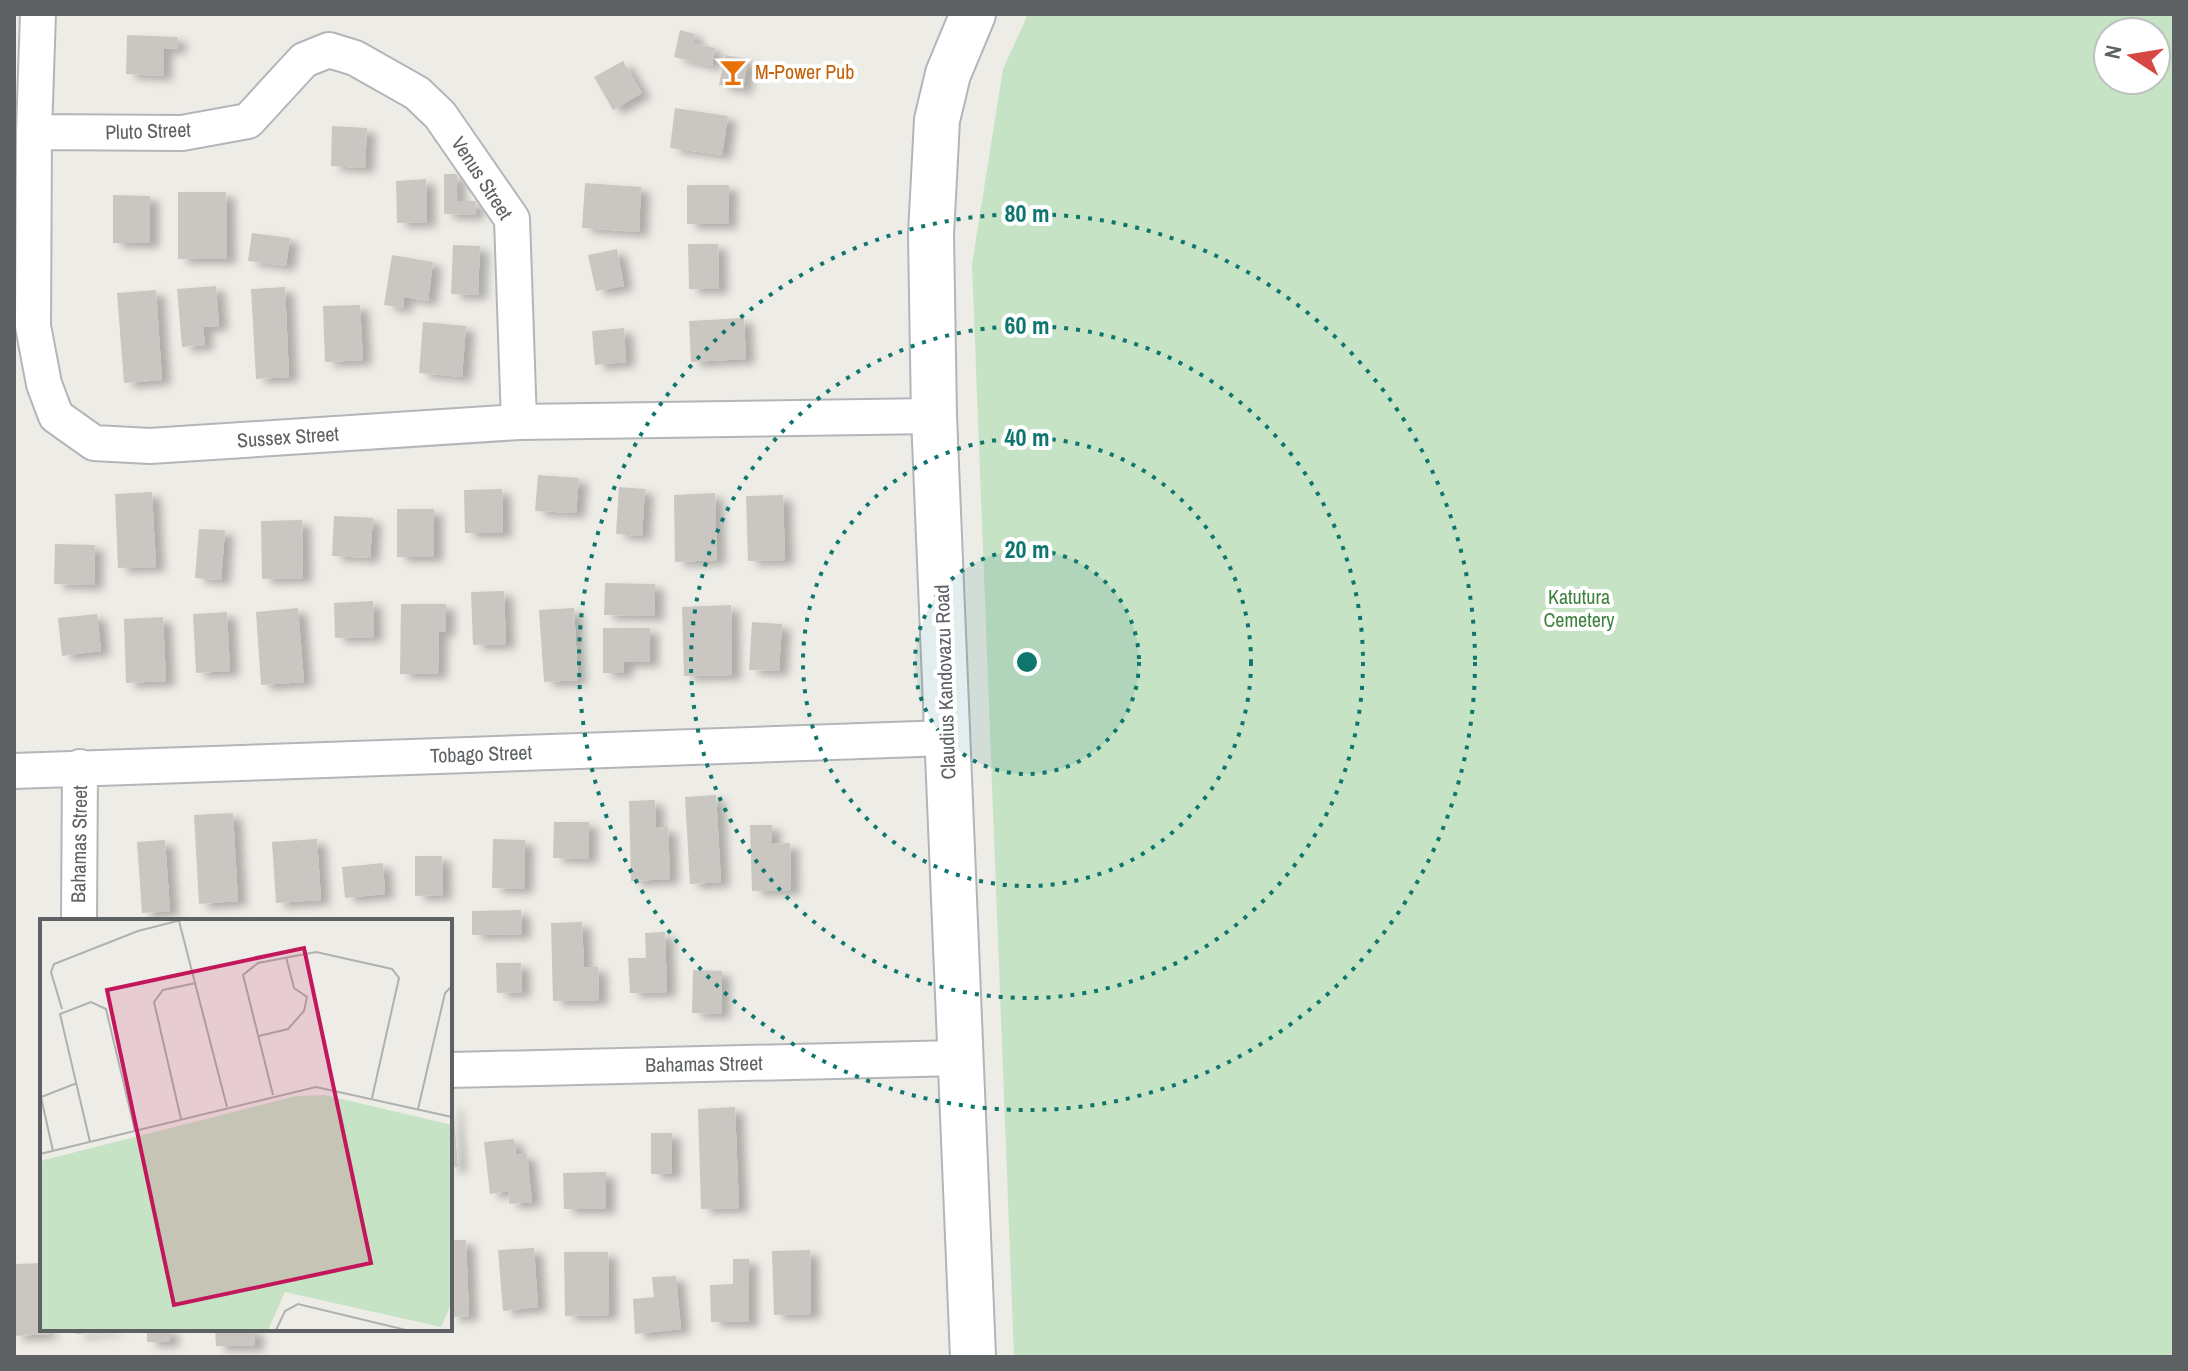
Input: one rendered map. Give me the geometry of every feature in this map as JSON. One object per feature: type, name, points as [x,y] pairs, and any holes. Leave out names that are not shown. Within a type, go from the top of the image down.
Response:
[{"type":"street","name":"Sussex Street","points":[[38,14],[33,326],[44,384],[56,416],[94,443],[150,446],[519,422],[934,416]]},
{"type":"street","name":"Claudius Kandovazu Road","points":[[973,14],[948,74],[937,120],[931,234],[934,416],[973,1357]]},
{"type":"street","name":"Pluto Street","points":[[34,132],[182,133],[248,121],[304,60],[329,50]]},
{"type":"street","name":"Venus Street","points":[[329,50],[355,58],[417,93],[440,115],[512,219],[519,422]]},
{"type":"street","name":"Tobago Street","points":[[14,771],[947,738]]},
{"type":"street","name":"Bahamas Street","points":[[79,919],[80,767]]},
{"type":"street","name":"Bahamas Street","points":[[452,1070],[959,1058]]},
{"type":"green space","name":"Katutura Cemetery","points":[[1028,14],[2174,14],[2174,1357],[1014,1357],[972,264],[1003,69]]},
{"type":"building","points":[[680,30],[695,34],[693,43],[715,48],[712,66],[674,57]]},
{"type":"building","points":[[127,35],[178,37],[177,49],[164,48],[163,76],[126,74]]},
{"type":"building","name":"M-Power Pub","points":[[725,55],[748,59],[743,89],[719,85]]},
{"type":"building","points":[[623,61],[642,93],[613,110],[594,77]]},
{"type":"building","points":[[675,108],[728,116],[722,155],[670,148]]},
{"type":"building","points":[[332,126],[367,128],[365,168],[331,166]]},
{"type":"building","points":[[444,174],[457,174],[457,201],[476,201],[475,215],[444,214]]},
{"type":"building","points":[[426,179],[427,222],[397,223],[396,181]]},
{"type":"building","points":[[585,183],[641,187],[639,232],[582,228]]},
{"type":"building","points":[[687,185],[729,185],[728,224],[687,224]]},
{"type":"building","points":[[178,192],[226,192],[227,259],[178,259]]},
{"type":"building","points":[[113,195],[150,196],[150,243],[113,243]]},
{"type":"building","points":[[252,233],[290,238],[286,266],[248,261]]},
{"type":"building","points":[[688,244],[718,244],[719,289],[689,289]]},
{"type":"building","points":[[453,245],[480,246],[478,295],[451,294]]},
{"type":"building","points":[[617,249],[624,286],[596,291],[588,255]]},
{"type":"building","points":[[392,255],[433,262],[428,301],[404,297],[403,308],[384,305]]},
{"type":"building","points":[[216,286],[219,326],[203,327],[205,345],[182,347],[177,289]]},
{"type":"building","points":[[285,287],[289,377],[256,379],[251,289]]},
{"type":"building","points":[[156,290],[162,380],[124,383],[117,293]]},
{"type":"building","points":[[360,305],[363,360],[325,362],[323,306]]},
{"type":"building","points":[[744,318],[746,359],[691,362],[689,321]]},
{"type":"building","points":[[423,322],[466,326],[462,377],[419,373]]},
{"type":"building","points":[[624,328],[626,362],[595,365],[592,331]]},
{"type":"building","points":[[538,475],[579,478],[576,513],[535,511]]},
{"type":"building","points":[[619,487],[645,489],[642,536],[616,534]]},
{"type":"building","points":[[502,489],[503,533],[465,533],[464,490]]},
{"type":"building","points":[[152,492],[156,567],[118,568],[115,494]]},
{"type":"building","points":[[715,493],[717,560],[675,562],[674,495]]},
{"type":"building","points":[[783,495],[785,560],[748,561],[746,496]]},
{"type":"building","points":[[397,509],[434,509],[434,557],[397,557]]},
{"type":"building","points":[[334,516],[373,518],[370,558],[332,556]]},
{"type":"building","points":[[302,520],[303,578],[262,579],[261,521]]},
{"type":"building","points":[[199,529],[225,530],[221,580],[195,578]]},
{"type":"building","points":[[55,544],[95,545],[94,585],[54,584]]},
{"type":"building","points":[[605,583],[655,584],[655,616],[604,615]]},
{"type":"building","points":[[504,591],[506,644],[473,645],[471,592]]},
{"type":"building","points":[[373,601],[374,637],[335,638],[334,603]]},
{"type":"building","points":[[401,604],[446,604],[446,632],[439,631],[438,674],[400,674]]},
{"type":"building","points":[[731,605],[732,675],[684,676],[682,607]]},
{"type":"building","points":[[298,608],[304,682],[261,685],[256,612]]},
{"type":"building","points":[[574,608],[578,680],[544,682],[539,610]]},
{"type":"building","points":[[227,612],[230,671],[196,673],[193,614]]},
{"type":"building","points":[[97,614],[101,651],[62,656],[58,618]]},
{"type":"building","points":[[163,617],[166,681],[126,683],[124,619]]},
{"type":"building","points":[[752,622],[782,624],[779,671],[749,670]]},
{"type":"building","points":[[603,628],[650,628],[650,662],[624,662],[624,673],[603,673]]},
{"type":"building","points":[[716,795],[721,882],[690,884],[685,797]]},
{"type":"building","points":[[655,800],[656,828],[668,827],[670,879],[631,881],[629,801]]},
{"type":"building","points":[[233,813],[238,901],[199,904],[194,815]]},
{"type":"building","points":[[554,822],[589,822],[588,859],[553,858]]},
{"type":"building","points":[[750,825],[772,825],[772,844],[790,843],[791,890],[752,891]]},
{"type":"building","points":[[317,839],[321,900],[276,903],[272,842]]},
{"type":"building","points":[[493,839],[525,840],[524,889],[492,888]]},
{"type":"building","points":[[165,840],[170,911],[142,913],[137,842]]},
{"type":"building","points":[[415,856],[442,856],[443,895],[415,896]]},
{"type":"building","points":[[383,863],[385,894],[345,898],[342,867]]},
{"type":"building","points":[[521,910],[522,934],[472,935],[472,911]]},
{"type":"building","points":[[582,922],[584,967],[598,967],[599,1000],[553,1001],[551,923]]},
{"type":"building","points":[[665,932],[667,992],[630,993],[628,958],[646,958],[645,933]]},
{"type":"building","points":[[496,963],[521,963],[522,992],[497,993]]},
{"type":"building","points":[[693,970],[722,971],[721,1014],[692,1013]]},
{"type":"building","points":[[452,1104],[458,1167],[452,1168]]},
{"type":"building","points":[[735,1107],[739,1208],[701,1209],[698,1109]]},
{"type":"building","points":[[651,1133],[672,1133],[672,1174],[651,1174]]},
{"type":"building","points":[[514,1139],[516,1155],[527,1154],[532,1202],[509,1204],[508,1191],[490,1194],[484,1142]]},
{"type":"building","points":[[606,1172],[606,1209],[564,1209],[563,1173]]},
{"type":"building","points":[[452,1240],[466,1240],[469,1316],[452,1317]]},
{"type":"building","points":[[534,1248],[538,1307],[503,1311],[498,1250]]},
{"type":"building","points":[[810,1250],[811,1314],[774,1315],[772,1251]]},
{"type":"building","points":[[564,1252],[608,1252],[609,1315],[565,1316]]},
{"type":"building","points":[[733,1259],[749,1259],[749,1322],[711,1322],[710,1285],[733,1284]]},
{"type":"building","points":[[40,1263],[40,1331],[49,1331],[50,1334],[14,1336],[14,1264]]},
{"type":"building","points":[[676,1276],[681,1329],[635,1334],[633,1299],[654,1297],[652,1277]]},
{"type":"building","points":[[76,1331],[114,1331],[76,1334]]},
{"type":"building","points":[[147,1331],[170,1331],[170,1342],[147,1342]]},
{"type":"building","points":[[215,1331],[255,1331],[255,1346],[216,1346]]},
{"type":"place","name":"M-Power Pub","points":[[733,72]]}]
